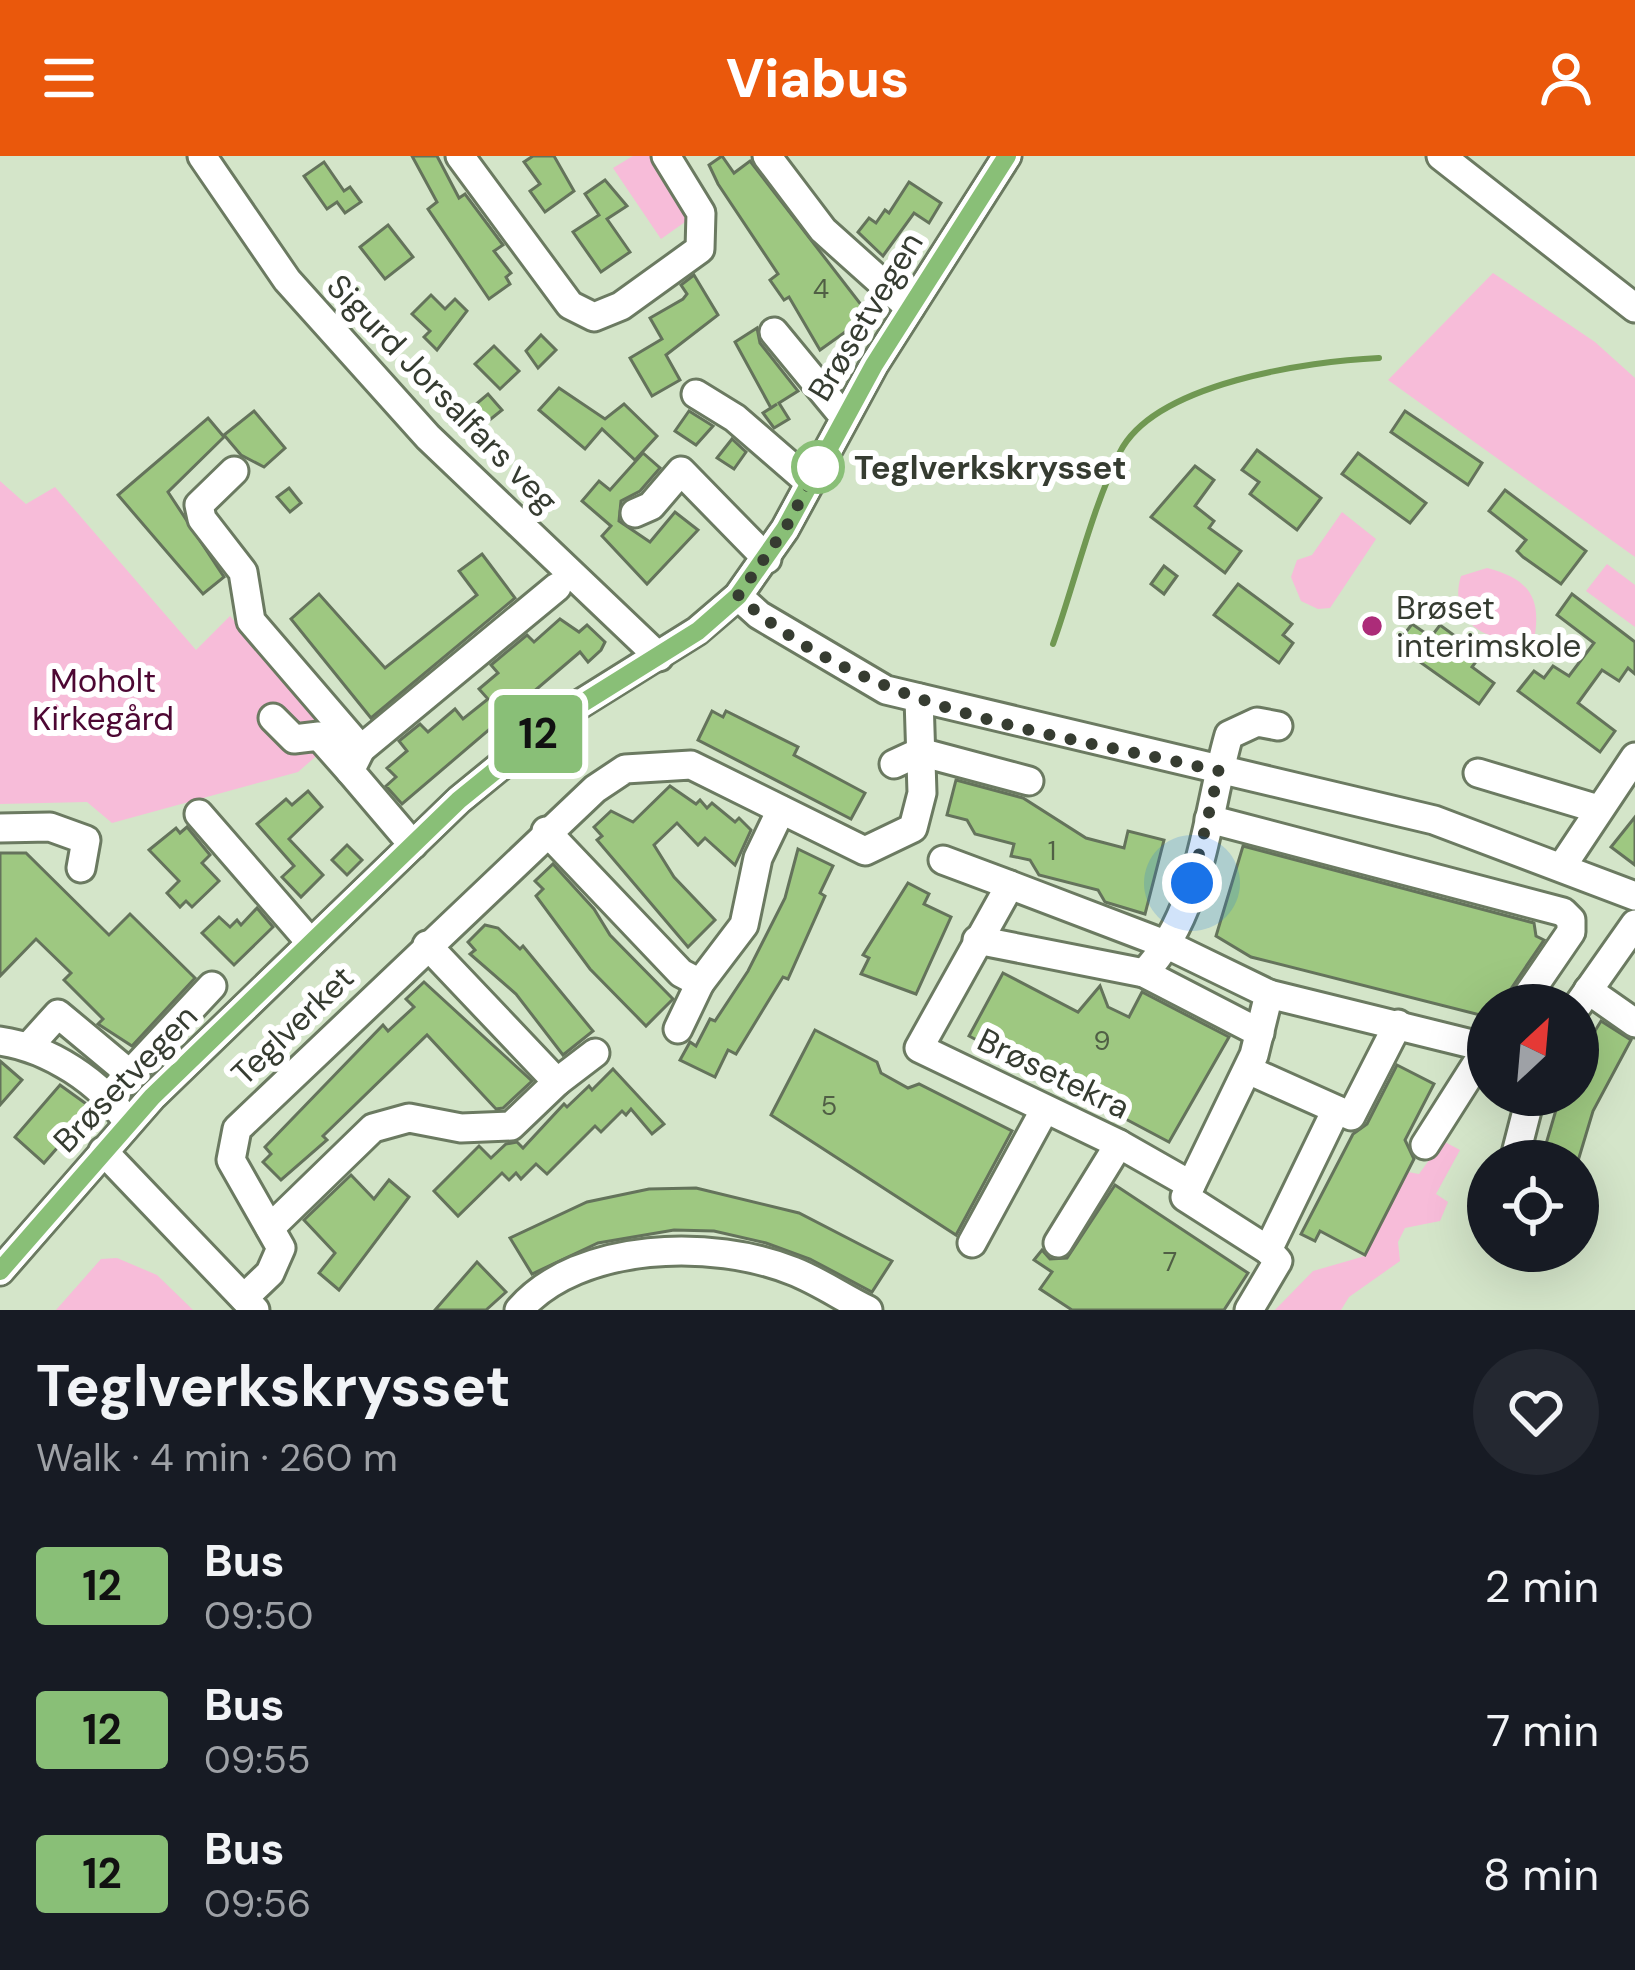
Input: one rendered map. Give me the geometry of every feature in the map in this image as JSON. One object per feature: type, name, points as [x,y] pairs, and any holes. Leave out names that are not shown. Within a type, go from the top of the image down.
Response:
[{"type":"street","name":"Sigurd Jorsalfars veg","points":[[202,156],[287,280],[428,437],[658,657]]},
{"type":"street","points":[[460,156],[570,305],[594,317],[621,306],[700,249],[700,213],[666,156]]},
{"type":"street","points":[[767,156],[823,230],[910,308]]},
{"type":"street","name":"Brøsetvegen","points":[[0,1270],[128,1124],[413,844],[539,733],[610,683],[658,657],[738,596],[766,559],[844,417],[1007,156]]},
{"type":"street","points":[[1441,156],[1566,263],[1624,297]]},
{"type":"street","points":[[774,332],[844,417]]},
{"type":"street","points":[[696,394],[735,418],[810,483]]},
{"type":"street","points":[[634,513],[651,506],[674,464],[766,559]]},
{"type":"street","points":[[234,471],[199,505],[202,519],[243,572],[251,621],[413,844]]},
{"type":"street","points":[[356,760],[557,587]]},
{"type":"street","points":[[738,596],[858,677],[919,698],[1434,820],[1635,896]]},
{"type":"street","name":"Teglverket","points":[[270,1228],[231,1160],[237,1129],[546,831],[625,769],[691,765],[866,851],[892,843],[913,828],[922,793],[919,698]]},
{"type":"street","points":[[273,718],[294,739],[319,736],[356,760]]},
{"type":"street","points":[[1144,973],[1170,946],[1229,735],[1257,722],[1278,726]]},
{"type":"street","points":[[894,764],[920,752],[1029,781]]},
{"type":"street","points":[[1563,865],[1635,757]]},
{"type":"street","points":[[1478,772],[1598,809]]},
{"type":"street","points":[[678,1029],[700,983],[744,925],[758,858],[781,810]]},
{"type":"street","points":[[199,814],[310,942]]},
{"type":"street","points":[[1209,819],[1563,912],[1571,920],[1571,932],[1535,984]]},
{"type":"street","points":[[0,828],[50,827],[86,841],[81,868]]},
{"type":"street","points":[[546,831],[681,973],[700,983]]},
{"type":"street","points":[[943,860],[1170,946],[1269,994],[1467,1043]]},
{"type":"street","name":"Brøsetekra","points":[[1010,885],[919,1048],[1119,1144],[1191,1185],[1185,1197],[1268,1250]]},
{"type":"street","points":[[1593,984],[1635,924]]},
{"type":"street","points":[[977,940],[1144,973],[1260,1034]]},
{"type":"street","points":[[427,945],[557,1082]]},
{"type":"street","points":[[110,1095],[212,986]]},
{"type":"street","points":[[1191,1185],[1248,1070],[1269,994]]},
{"type":"street","points":[[1599,1006],[1635,1023]]},
{"type":"street","points":[[30,1045],[58,1014],[130,1074]]},
{"type":"street","points":[[1248,1070],[1351,1116],[1398,1024]]},
{"type":"street","points":[[0,1041],[30,1045],[110,1095],[128,1124]]},
{"type":"street","points":[[103,1151],[250,1304],[281,1248],[270,1228],[373,1128],[410,1118],[461,1128],[511,1126],[595,1054]]},
{"type":"street","points":[[1425,1145],[1467,1079]]},
{"type":"street","points":[[972,1244],[1045,1108]]},
{"type":"street","points":[[1249,1310],[1278,1262],[1268,1250],[1336,1110]]},
{"type":"street","points":[[1058,1243],[1119,1144]]},
{"type":"street","points":[[519,1310],[533,1294],[610,1258],[670,1249],[792,1270],[868,1310]]},
{"type":"green space","points":[[633,156],[653,156],[692,217],[661,239],[613,168]]},
{"type":"green space","points":[[1493,273],[1595,342],[1635,378],[1635,557],[1388,380]]},
{"type":"green space","name":"Moholt Kirkegård","points":[[0,481],[26,504],[55,487],[196,650],[230,616],[337,738],[298,772],[112,823],[87,802],[0,804]]},
{"type":"green space","points":[[1342,512],[1376,539],[1330,608],[1318,609],[1301,601],[1291,577],[1297,560],[1312,555]]},
{"type":"green space","points":[[1607,564],[1635,585],[1635,627],[1586,591]]},
{"type":"green space","points":[[1487,568],[1528,590],[1535,608],[1535,634],[1504,638],[1477,629],[1467,620],[1460,608],[1461,576]]},
{"type":"green space","points":[[1443,1141],[1460,1150],[1436,1194],[1448,1202],[1440,1221],[1405,1228],[1398,1242],[1400,1261],[1349,1297],[1341,1310],[1275,1310],[1313,1271],[1365,1256],[1408,1172],[1419,1174]]},
{"type":"green space","points":[[117,1258],[157,1275],[193,1310],[56,1310],[101,1259]]},
{"type":"building","points":[[412,156],[437,156],[459,198],[465,194],[503,245],[494,251],[511,273],[506,277],[510,284],[489,299],[428,209],[437,202]]},
{"type":"building","points":[[533,156],[554,156],[574,191],[545,212],[530,191],[540,184],[524,162]]},
{"type":"building","points":[[722,156],[734,173],[750,161],[869,315],[820,350],[789,297],[784,300],[770,280],[778,274],[718,184],[709,165]]},
{"type":"building","points":[[324,162],[344,191],[350,187],[361,202],[345,213],[337,202],[327,209],[304,176]]},
{"type":"building","points":[[605,180],[627,206],[607,219],[630,252],[601,272],[573,232],[599,215],[585,194]]},
{"type":"building","points":[[909,182],[941,203],[929,223],[914,213],[883,256],[858,232],[869,218],[876,223],[885,210],[889,213]]},
{"type":"building","points":[[388,225],[413,257],[385,279],[360,247]]},
{"type":"building","points":[[694,275],[718,315],[666,355],[680,380],[652,396],[630,358],[662,339],[650,318],[683,299],[687,294],[681,285]]},
{"type":"building","points":[[431,295],[445,309],[455,299],[467,311],[437,350],[424,337],[430,331],[412,314]]},
{"type":"building","points":[[757,328],[760,343],[798,391],[779,403],[789,419],[774,428],[763,413],[771,408],[735,342]]},
{"type":"building","points":[[541,335],[556,350],[538,368],[526,351]]},
{"type":"building","points":[[494,346],[519,371],[500,389],[475,364]]},
{"type":"building","points":[[559,388],[605,419],[624,404],[657,436],[635,460],[602,429],[585,449],[539,410]]},
{"type":"building","points":[[488,394],[502,410],[476,431],[463,415]]},
{"type":"building","points":[[254,411],[285,448],[264,467],[241,455],[224,435]]},
{"type":"building","points":[[689,411],[713,426],[696,445],[675,431]]},
{"type":"building","points":[[1405,411],[1482,463],[1468,485],[1391,432]]},
{"type":"building","points":[[208,418],[224,437],[168,492],[224,577],[203,594],[118,495]]},
{"type":"building","points":[[732,439],[746,452],[734,469],[717,458]]},
{"type":"building","points":[[1257,450],[1321,498],[1297,530],[1250,494],[1259,482],[1242,470]]},
{"type":"building","points":[[643,453],[660,468],[640,491],[621,501],[619,521],[650,542],[675,512],[698,530],[647,584],[602,536],[611,526],[582,501],[599,481],[610,490]]},
{"type":"building","points":[[1358,453],[1426,503],[1410,523],[1342,474]]},
{"type":"building","points":[[1195,466],[1214,480],[1195,506],[1214,521],[1209,528],[1241,551],[1225,573],[1151,517]]},
{"type":"building","points":[[289,488],[301,503],[290,512],[277,497]]},
{"type":"building","points":[[1505,490],[1586,551],[1561,584],[1517,551],[1526,540],[1489,511]]},
{"type":"building","points":[[482,554],[515,598],[371,718],[291,619],[319,594],[385,668],[477,595],[459,571]]},
{"type":"building","points":[[1164,566],[1177,576],[1164,594],[1151,584]]},
{"type":"building","points":[[1238,584],[1292,624],[1283,635],[1293,643],[1279,663],[1214,615]]},
{"type":"building","points":[[1572,594],[1635,642],[1635,674],[1628,668],[1619,681],[1602,670],[1578,703],[1615,731],[1600,752],[1518,691],[1534,671],[1544,678],[1553,666],[1569,676],[1594,643],[1557,615]]},
{"type":"building","points":[[560,619],[579,632],[587,625],[605,642],[601,650],[588,662],[580,652],[402,804],[386,786],[396,777],[387,768],[407,751],[399,741],[420,724],[428,732],[455,709],[463,719],[488,699],[479,689],[498,673],[491,665],[527,635],[534,642]]},
{"type":"building","points":[[1412,624],[1431,637],[1440,625],[1481,655],[1472,667],[1494,683],[1479,704],[1396,645]]},
{"type":"building","points":[[712,711],[723,717],[726,711],[798,747],[794,755],[865,793],[851,819],[698,740]]},
{"type":"building","points":[[956,780],[1023,798],[1086,838],[1124,848],[1128,831],[1164,840],[1145,914],[1105,902],[1098,890],[1039,875],[1030,860],[1011,856],[1014,844],[975,834],[967,820],[947,815]]},
{"type":"building","points":[[670,786],[696,804],[700,800],[707,808],[712,803],[751,830],[735,865],[705,838],[698,845],[677,823],[654,845],[674,877],[715,920],[688,947],[597,840],[602,836],[594,827],[611,811],[633,822]]},
{"type":"building","points":[[308,791],[322,807],[289,839],[323,875],[301,897],[282,877],[294,866],[257,824],[286,799],[292,805]]},
{"type":"building","points":[[1635,817],[1635,865],[1611,847]]},
{"type":"building","points":[[187,827],[210,855],[202,863],[219,881],[192,907],[186,901],[180,907],[167,893],[179,881],[149,850],[176,828],[180,833]]},
{"type":"building","points":[[347,845],[362,860],[347,875],[332,860]]},
{"type":"building","points":[[1243,846],[1534,923],[1536,936],[1544,940],[1514,984],[1467,984],[1467,1012],[1251,957],[1216,936]]},
{"type":"building","points":[[798,849],[833,866],[820,893],[825,896],[788,979],[783,977],[736,1054],[728,1050],[715,1077],[680,1060],[690,1042],[696,1046],[710,1019],[715,1021],[748,971],[785,898]]},
{"type":"building","points":[[0,853],[26,853],[109,935],[130,914],[195,978],[132,1046],[98,1024],[103,1019],[64,980],[71,973],[36,939],[0,976]]},
{"type":"building","points":[[553,864],[594,909],[610,935],[673,999],[646,1026],[590,969],[536,896],[543,889],[535,881]]},
{"type":"building","points":[[908,883],[929,894],[924,904],[951,917],[916,994],[861,974],[869,958],[863,955]]},
{"type":"building","points":[[257,908],[273,927],[234,965],[202,933],[219,917],[230,927],[237,920],[241,925]]},
{"type":"building","points":[[485,925],[498,928],[520,949],[523,946],[593,1031],[563,1055],[516,994],[470,954],[475,950],[468,942]]},
{"type":"building","points":[[1003,973],[1078,1012],[1100,986],[1108,1007],[1129,1017],[1142,992],[1229,1037],[1169,1142],[969,1036]]},
{"type":"building","points":[[424,982],[532,1081],[496,1109],[427,1035],[323,1136],[327,1140],[281,1180],[263,1162],[271,1154],[265,1147],[383,1025],[388,1031],[414,1007],[406,999]]},
{"type":"building","points":[[1601,1021],[1631,1040],[1599,1100]]},
{"type":"building","points":[[815,1030],[877,1062],[881,1073],[908,1088],[919,1084],[1012,1131],[956,1235],[771,1115]]},
{"type":"building","points":[[0,1061],[22,1080],[0,1105]]},
{"type":"building","points":[[1397,1065],[1434,1084],[1405,1140],[1414,1159],[1365,1255],[1320,1231],[1315,1241],[1301,1234],[1353,1134],[1367,1124]]},
{"type":"building","points":[[613,1069],[664,1124],[652,1134],[631,1109],[626,1115],[622,1111],[601,1132],[595,1126],[547,1174],[536,1164],[521,1179],[516,1173],[509,1180],[502,1173],[458,1216],[434,1191],[479,1146],[491,1158],[506,1144],[517,1142],[523,1148],[564,1104],[567,1107],[589,1086],[592,1090]]},
{"type":"building","points":[[60,1085],[92,1108],[44,1163],[15,1137]]},
{"type":"building","points":[[1554,1116],[1592,1116],[1584,1140],[1547,1140]]},
{"type":"building","points":[[351,1175],[374,1199],[389,1180],[409,1197],[339,1290],[319,1273],[335,1253],[304,1220]]},
{"type":"building","points":[[1115,1185],[1248,1273],[1224,1310],[1072,1310],[1040,1289],[1052,1272],[1034,1260],[1042,1250],[1050,1259],[1067,1258]]},
{"type":"building","points":[[696,1188],[799,1213],[892,1261],[872,1292],[810,1259],[766,1243],[714,1231],[674,1230],[598,1243],[532,1274],[510,1238],[587,1202],[649,1189]]},
{"type":"building","points":[[477,1262],[506,1292],[486,1310],[435,1310]]},
{"type":"waterway","points":[[1053,644],[1100,498],[1120,452],[1138,428],[1165,409],[1236,380],[1314,364],[1379,358]]},
{"type":"bus line","name":"12","points":[[0,1271],[152,1097],[459,800],[565,714],[698,631],[738,596],[785,529],[874,365],[1007,156]]},
{"type":"place","name":"Teglverkskrysset","points":[[818,467]]},
{"type":"place","name":"Brøset interimskole","points":[[1372,626]]},
{"type":"route","points":[[818,467],[785,529],[738,596],[792,636],[886,690],[1219,771],[1192,883]]}]
